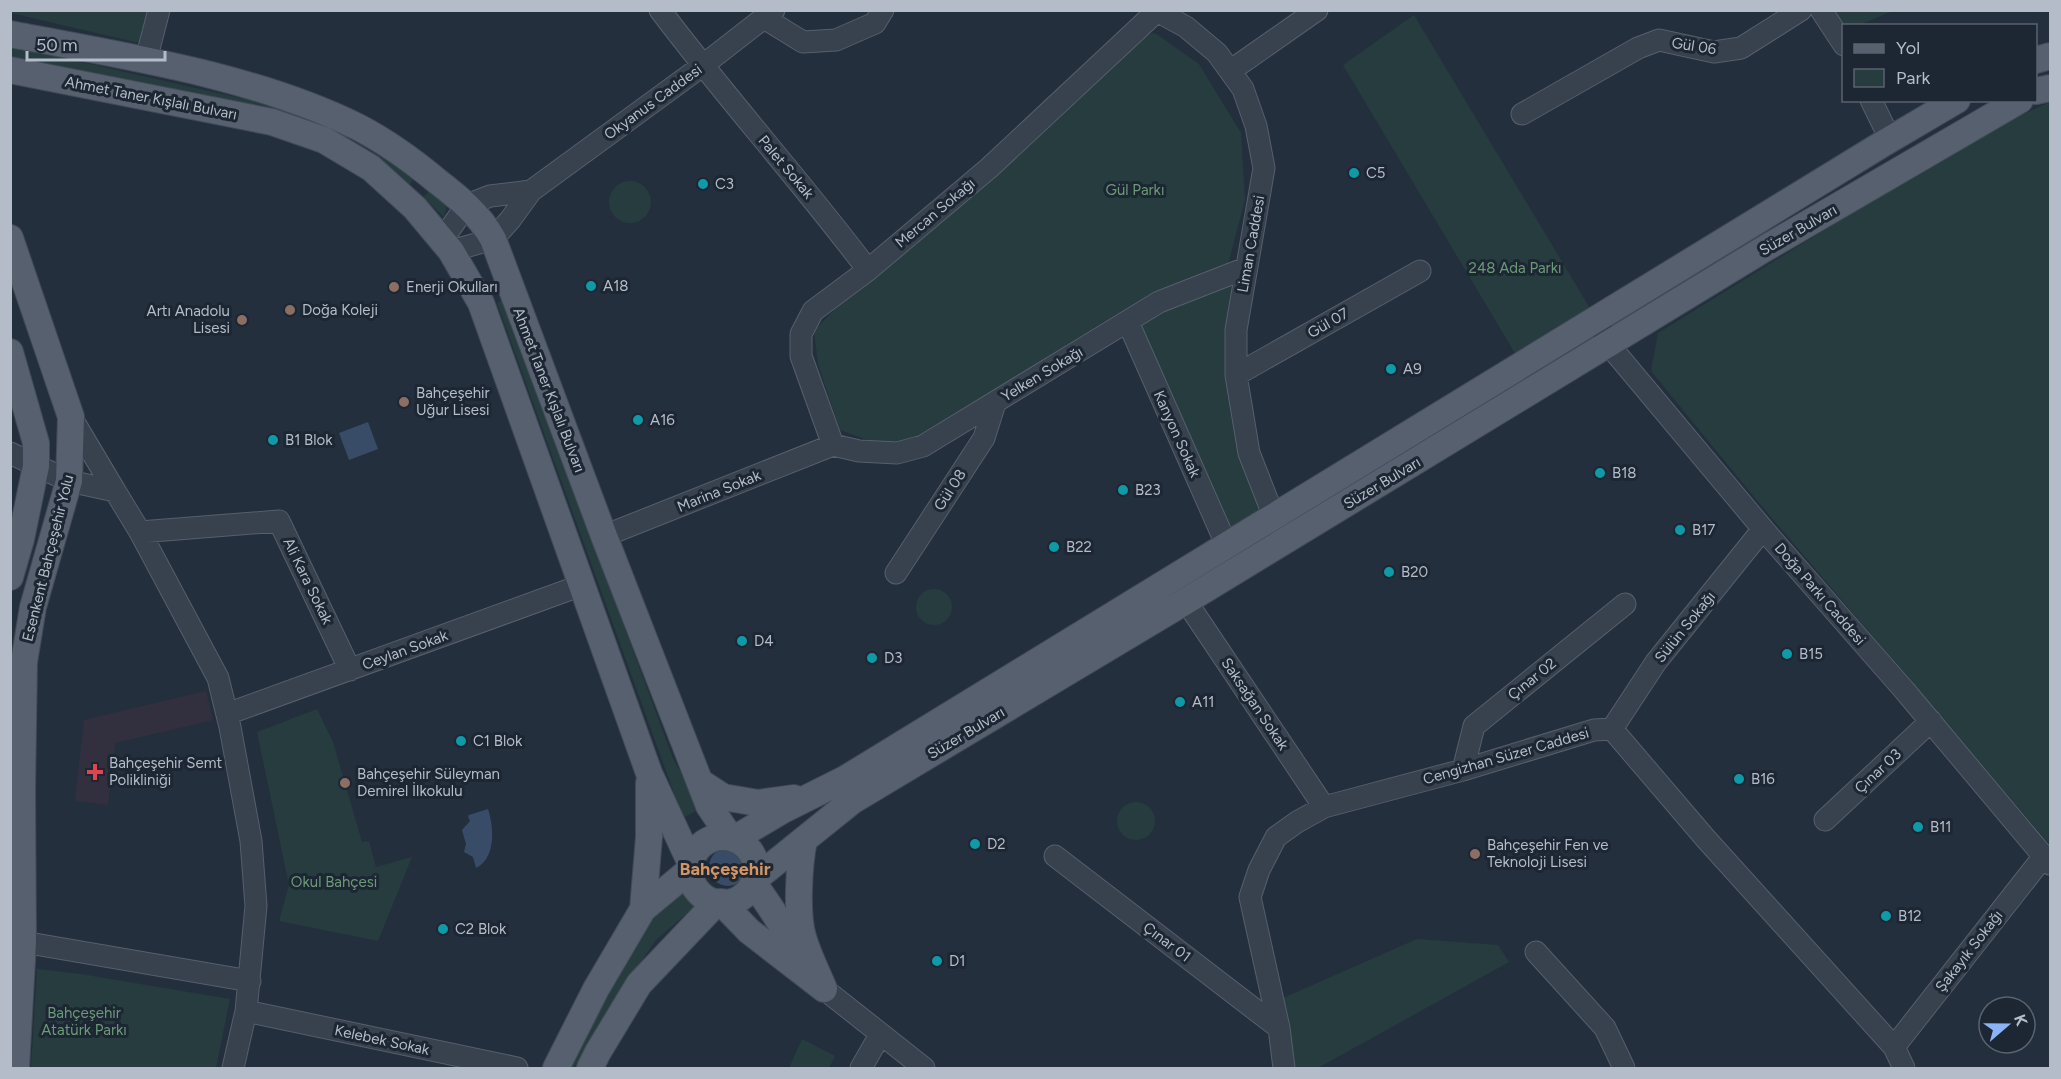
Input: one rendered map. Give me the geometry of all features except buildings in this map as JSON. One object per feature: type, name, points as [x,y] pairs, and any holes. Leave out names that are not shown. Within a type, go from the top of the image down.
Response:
[{"type":"main road","name":"Ahmet Taner Kışlalı Bulvarı","points":[[10,34],[146,60],[240,83],[306,104],[359,127],[414,163],[467,205],[484,222],[493,239],[604,536],[709,806],[732,838]]},
{"type":"main road","name":"Ahmet Taner Kışlalı Bulvarı","points":[[10,70],[272,122],[324,140],[371,168],[415,208],[446,245],[481,303],[650,773],[691,867]]},
{"type":"main road","name":"Süzer Bulvarı","points":[[732,838],[855,773],[1954,102]]},
{"type":"main road","name":"Süzer Bulvarı","points":[[754,881],[852,801],[1609,345],[1764,249],[2017,102]]},
{"type":"main road","name":"Esenkent Bahçeşehir Yolu","points":[[10,238],[71,417],[53,473],[21,539],[10,577]]},
{"type":"main road","name":"Esenkent Bahçeşehir Yolu","points":[[10,352],[36,443],[53,473],[24,663],[16,1068]]},
{"type":"main road","points":[[643,909],[649,837],[650,773]]},
{"type":"main road","points":[[700,782],[723,797],[758,803],[809,796]]},
{"type":"main road","points":[[590,1068],[639,984],[719,902],[738,899],[745,894],[754,881],[755,861],[746,846],[732,838],[713,838],[698,848],[691,867],[693,882],[697,890],[704,896],[719,902],[749,931],[824,989]]},
{"type":"main road","points":[[804,840],[800,857],[799,894],[802,936],[824,989]]},
{"type":"main road","points":[[556,1068],[596,989],[643,909],[691,867]]},
{"type":"main road","points":[[754,881],[824,989]]},
{"type":"street","points":[[146,60],[159,10]]},
{"type":"street","name":"Palet Sokak","points":[[660,10],[702,66],[868,270]]},
{"type":"street","points":[[769,14],[803,42],[836,40],[875,23],[883,10]]},
{"type":"street","points":[[1230,71],[1317,10]]},
{"type":"street","name":"Gül 06","points":[[1522,114],[1638,48],[1659,40],[1714,52],[1741,48],[1802,10]]},
{"type":"street","points":[[1821,10],[1842,42]]},
{"type":"street","name":"Liman Caddesi","points":[[1156,11],[1186,27],[1217,53],[1243,88],[1256,126],[1264,168],[1236,330],[1236,375],[1249,453],[1274,517]]},
{"type":"street","name":"Mercan Sokağı","points":[[833,445],[801,356],[801,334],[813,311],[868,270],[988,168],[1156,11]]},
{"type":"street","name":"Okyanus Caddesi","points":[[531,191],[769,14]]},
{"type":"street","points":[[1872,102],[1890,140]]},
{"type":"street","points":[[446,245],[467,205],[490,196],[531,191]]},
{"type":"street","points":[[446,245],[493,239],[531,191]]},
{"type":"street","name":"Yelken Sokağı","points":[[833,445],[859,451],[897,453],[924,446],[1159,302],[1246,268]]},
{"type":"street","name":"Gül 07","points":[[1236,375],[1420,271]]},
{"type":"street","name":"Doğa Parkı Caddesi","points":[[1597,320],[1609,345],[1763,529],[1931,721],[2047,860]]},
{"type":"street","name":"Kanyon Sokak","points":[[1128,321],[1227,546]]},
{"type":"street","name":"Gül 08","points":[[896,573],[984,438],[995,403]]},
{"type":"street","points":[[71,417],[140,532],[218,678],[227,714],[251,841],[256,906],[246,1011],[233,1068]]},
{"type":"street","name":"Marina Sokak","points":[[604,536],[833,445]]},
{"type":"street","points":[[10,453],[53,473],[116,491]]},
{"type":"street","name":"Ali Kara Sokak","points":[[140,532],[279,520],[350,670]]},
{"type":"street","name":"Sülün Sokağı","points":[[1612,729],[1656,662],[1763,529]]},
{"type":"street","name":"Ceylan Sokak","points":[[227,714],[582,585]]},
{"type":"street","name":"Saksağan Sokak","points":[[1186,601],[1324,807]]},
{"type":"street","name":"Çınar 02","points":[[1463,770],[1474,726],[1625,604]]},
{"type":"street","name":"Çınar 03","points":[[1825,820],[1931,721]]},
{"type":"street","name":"Cengizhan Süzer Caddesi","points":[[1284,1068],[1279,1028],[1250,897],[1258,870],[1276,837],[1324,807],[1463,770],[1594,729],[1612,729]]},
{"type":"street","points":[[1612,729],[1706,839],[1894,1047],[1904,1068]]},
{"type":"street","name":"Çınar 01","points":[[1055,856],[1279,1028]]},
{"type":"street","name":"Şakayık Sokağı","points":[[1894,1047],[2047,860]]},
{"type":"street","points":[[17,942],[250,981]]},
{"type":"street","points":[[1536,952],[1605,1028],[1624,1068]]},
{"type":"street","points":[[824,989],[924,1068]]},
{"type":"street","name":"Kelebek Sokak","points":[[246,1011],[517,1068]]},
{"type":"street","points":[[861,1068],[880,1035]]},
{"type":"shaded area","name":"Bahçeşehir Semt Polikliniği","points":[[206,691],[213,720],[115,743],[108,805],[75,801],[84,720]]},
{"type":"green space","points":[[11,10],[150,11],[139,43],[11,13]]},
{"type":"green space","points":[[1829,11],[1893,11],[1861,24],[1842,24]]},
{"type":"green space","name":"248 Ada Parkı","points":[[1414,15],[1597,320],[1522,365],[1343,65]]},
{"type":"green space","name":"Gül Parkı","points":[[1155,33],[1199,64],[1241,133],[1245,199],[1228,265],[1105,321],[909,443],[870,441],[840,430],[818,364],[814,331],[853,290],[1138,37]]},
{"type":"green space","points":[[11,46],[279,107],[317,119],[382,154],[414,178],[408,187],[277,115],[11,56]]},
{"type":"green space","points":[[2050,102],[2050,845],[1759,503],[1651,371],[1658,333],[1976,136]]},
{"type":"green space","points":[[630,181],[645,187],[651,202],[645,217],[630,223],[615,217],[609,202],[615,187]]},
{"type":"green space","points":[[431,190],[447,205],[444,217],[423,197]]},
{"type":"green space","points":[[1246,268],[1236,375],[1274,517],[1227,546],[1128,322]]},
{"type":"green space","points":[[503,300],[674,761],[703,807],[683,818],[497,303]]},
{"type":"green space","points":[[934,589],[947,594],[952,607],[947,620],[934,625],[921,620],[916,607],[921,594]]},
{"type":"green space","name":"Okul Bahçesi","points":[[317,709],[333,742],[362,842],[369,841],[376,867],[412,857],[378,941],[279,921],[289,885],[257,732]]},
{"type":"green space","points":[[1136,802],[1150,807],[1155,821],[1150,835],[1136,840],[1122,835],[1117,821],[1122,807]]},
{"type":"green space","points":[[685,878],[701,901],[656,940],[621,991],[579,1068],[570,1068],[613,986],[656,912]]},
{"type":"green space","points":[[1417,939],[1498,945],[1509,962],[1318,1068],[1284,1068],[1272,1003]]},
{"type":"green space","name":"Bahçeşehir Atatürk Parkı","points":[[37,969],[81,974],[230,999],[216,1068],[31,1068]]},
{"type":"green space","points":[[802,1039],[835,1056],[829,1068],[789,1068]]},
{"type":"water","points":[[368,422],[378,449],[349,460],[339,433]]},
{"type":"water","points":[[488,809],[492,842],[487,857],[476,868],[473,857],[464,852],[466,844],[462,830],[470,821],[469,815]]},
{"type":"water","points":[[728,848],[741,854],[747,867],[741,880],[728,886],[715,880],[709,867],[715,854]]},
{"type":"place","name":"C5","points":[[1354,173]]},
{"type":"place","name":"C3","points":[[703,184]]},
{"type":"place","name":"A18","points":[[591,286]]},
{"type":"place","name":"Enerji Okulları","points":[[394,287]]},
{"type":"place","name":"Doğa Koleji","points":[[290,310]]},
{"type":"place","name":"Artı Anadolu Lisesi","points":[[242,320]]},
{"type":"place","name":"A9","points":[[1391,369]]},
{"type":"place","name":"Bahçeşehir Uğur Lisesi","points":[[404,402]]},
{"type":"place","name":"A16","points":[[638,420]]},
{"type":"place","name":"B1 Blok","points":[[273,440]]},
{"type":"place","name":"B18","points":[[1600,473]]},
{"type":"place","name":"B23","points":[[1123,490]]},
{"type":"place","name":"B17","points":[[1680,530]]},
{"type":"place","name":"B22","points":[[1054,547]]},
{"type":"place","name":"B20","points":[[1389,572]]},
{"type":"place","name":"D4","points":[[742,641]]},
{"type":"place","name":"B15","points":[[1787,654]]},
{"type":"place","name":"D3","points":[[872,658]]},
{"type":"place","name":"A11","points":[[1180,702]]},
{"type":"place","name":"C1 Blok","points":[[461,741]]},
{"type":"place","name":"Bahçeşehir Semt Polikliniği","points":[[95,772]]},
{"type":"place","name":"B16","points":[[1739,779]]},
{"type":"place","name":"Bahçeşehir Süleyman Demirel İlkokulu","points":[[345,783]]},
{"type":"place","name":"B11","points":[[1918,827]]},
{"type":"place","name":"D2","points":[[975,844]]},
{"type":"place","name":"Bahçeşehir Fen ve Teknoloji Lisesi","points":[[1475,854]]},
{"type":"place","name":"B12","points":[[1886,916]]},
{"type":"place","name":"C2 Blok","points":[[443,929]]},
{"type":"place","name":"D1","points":[[937,961]]},
{"type":"district","name":"Bahçeşehir","points":[[725,869]]}]
